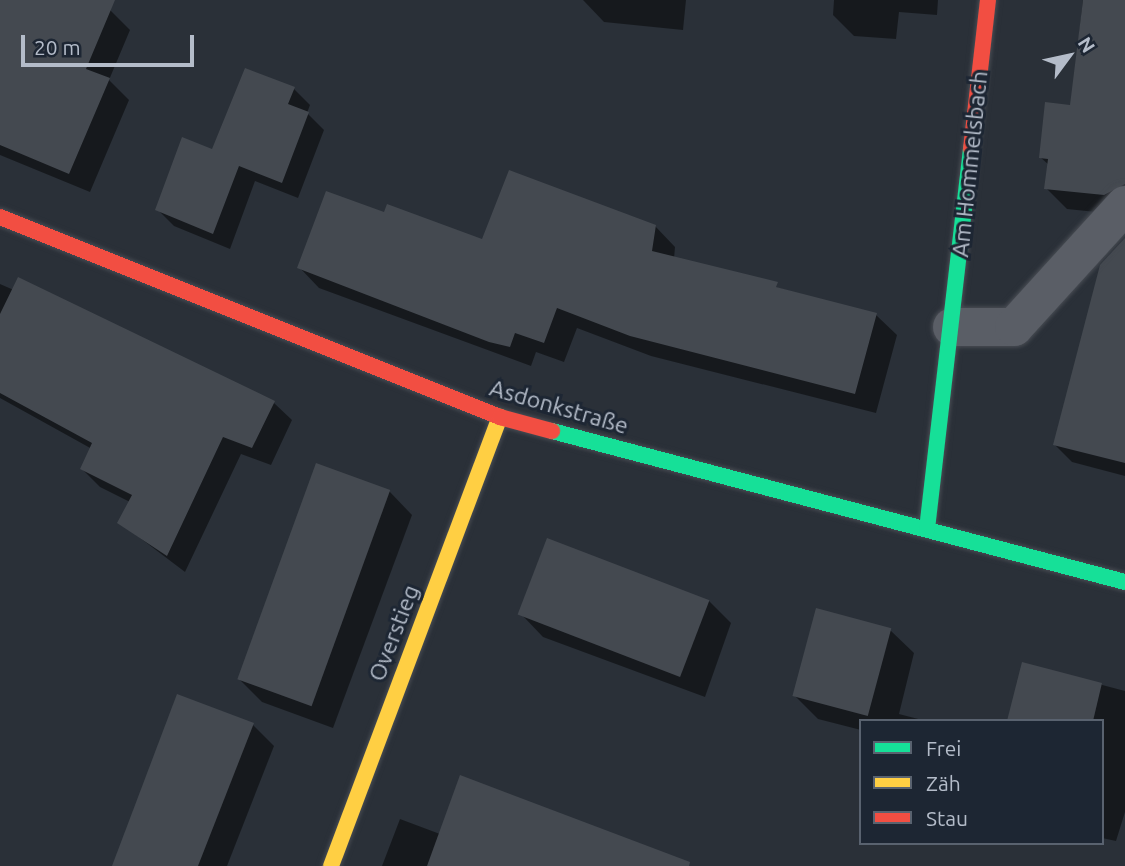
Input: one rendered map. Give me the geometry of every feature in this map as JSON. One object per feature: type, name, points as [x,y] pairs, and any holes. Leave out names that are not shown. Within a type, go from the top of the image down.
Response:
[{"type":"street","name":"Am Hommelsbach","points":[[927,529],[988,0]]},
{"type":"street","points":[[951,327],[1014,327],[1125,205]]},
{"type":"street","name":"Asdonkstraße","points":[[0,217],[500,417],[1125,582]]},
{"type":"street","name":"Overstieg","points":[[331,866],[500,417]]},
{"type":"building","points":[[0,0],[115,0],[86,69],[110,78],[69,174],[0,145]]},
{"type":"building","points":[[1083,0],[1125,0],[1125,184],[1104,195],[1044,189],[1048,159],[1039,158],[1045,102],[1070,105]]},
{"type":"building","points":[[245,68],[295,87],[288,104],[309,112],[282,183],[239,166],[213,234],[155,210],[182,137],[212,149]]},
{"type":"building","points":[[509,170],[656,225],[652,251],[778,282],[776,287],[877,313],[855,394],[630,336],[557,308],[544,343],[515,333],[510,347],[489,342],[297,268],[326,191],[384,212],[387,204],[482,239]]},
{"type":"building","points":[[1125,238],[1125,463],[1053,445],[1100,265]]},
{"type":"building","points":[[18,277],[275,401],[252,448],[223,437],[167,556],[117,523],[132,495],[80,469],[92,443],[0,393],[0,314]]},
{"type":"building","points":[[316,463],[390,490],[312,706],[237,679]]},
{"type":"building","points":[[547,538],[709,600],[680,677],[518,615]]},
{"type":"building","points":[[816,608],[891,628],[868,716],[792,696]]},
{"type":"building","points":[[1022,662],[1102,683],[1093,719],[1008,719]]},
{"type":"building","points":[[177,694],[254,723],[198,866],[112,866]]},
{"type":"building","points":[[460,775],[690,862],[689,866],[427,866]]},
{"type":"traffic: fast","points":[[927,529],[971,149]]},
{"type":"traffic: fast","points":[[552,431],[1125,582]]},
{"type":"traffic: slow","points":[[331,866],[500,417]]},
{"type":"traffic: jam","points":[[971,149],[988,0]]},
{"type":"traffic: jam","points":[[0,217],[500,417],[552,431]]}]
